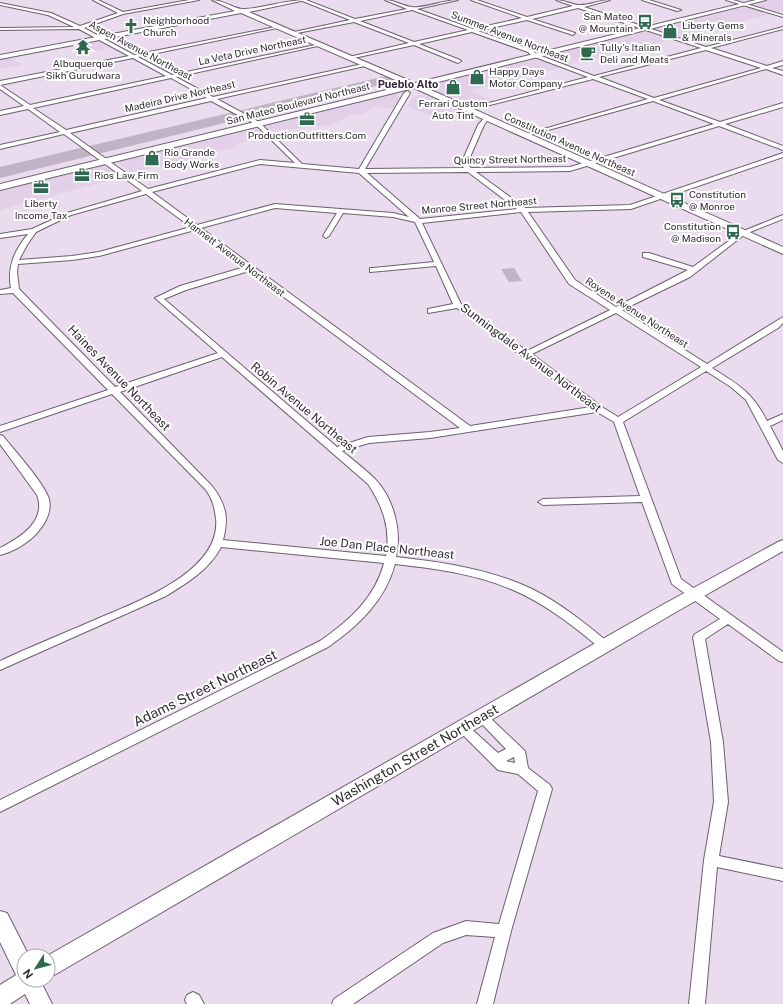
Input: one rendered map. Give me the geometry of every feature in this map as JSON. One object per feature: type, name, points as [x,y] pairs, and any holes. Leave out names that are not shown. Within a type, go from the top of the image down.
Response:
[{"type":"street","points":[[95,0],[122,13]]},
{"type":"street","points":[[0,29],[80,28],[122,13],[197,0]]},
{"type":"street","name":"Constitution Avenue Northeast","points":[[216,0],[410,83],[783,251]]},
{"type":"street","points":[[0,57],[302,0],[458,61]]},
{"type":"street","name":"Summer Avenue Northeast","points":[[387,0],[783,148]]},
{"type":"street","name":"La Veta Drive Northeast","points":[[294,34],[456,0]]},
{"type":"street","points":[[473,0],[573,34]]},
{"type":"street","points":[[558,0],[783,73]]},
{"type":"street","points":[[351,58],[608,0]]},
{"type":"street","points":[[644,0],[679,10]]},
{"type":"street","name":"San Mateo Boulevard Northeast","points":[[0,187],[738,2],[763,0]]},
{"type":"street","points":[[738,2],[783,16]]},
{"type":"street","name":"Aspen Avenue Northeast","points":[[0,4],[58,17],[134,56],[257,123],[300,165]]},
{"type":"street","points":[[0,83],[280,27]]},
{"type":"street","points":[[468,110],[783,28]]},
{"type":"street","name":"La Veta Drive Northeast","points":[[0,113],[320,45]]},
{"type":"street","points":[[525,136],[783,63]]},
{"type":"street","name":"Madeira Drive Northeast","points":[[0,147],[365,64]]},
{"type":"street","name":"San Mateo Boulevard Northeast","points":[[0,180],[249,119],[410,83]]},
{"type":"street","name":"Hannett Avenue Northeast","points":[[0,87],[98,155],[468,429]]},
{"type":"street","points":[[361,171],[407,93]]},
{"type":"street","name":"Quincy Street Northeast","points":[[34,231],[76,212],[96,205],[260,162],[361,171],[570,169],[783,105]]},
{"type":"street","points":[[468,169],[464,164],[486,118]]},
{"type":"street","name":"Monroe Street Northeast","points":[[15,262],[72,258],[99,254],[275,206],[393,215],[418,221],[523,210],[631,207],[783,155]]},
{"type":"street","name":"Royene Avenue Northeast","points":[[468,169],[523,210],[572,282],[734,385],[749,398],[783,460]]},
{"type":"street","name":"Sunningdale Avenue Northeast","points":[[361,171],[418,221],[458,305],[599,409],[618,421]]},
{"type":"street","points":[[326,236],[341,211]]},
{"type":"street","points":[[526,354],[616,311],[695,270],[743,233],[783,217]]},
{"type":"street","points":[[0,236],[34,231]]},
{"type":"street","points":[[0,292],[15,290],[12,271],[21,247],[34,231]]},
{"type":"street","points":[[646,255],[695,270]]},
{"type":"street","points":[[374,270],[438,264]]},
{"type":"street","name":"Robin Avenue Northeast","points":[[250,268],[184,288],[159,298],[372,482],[389,513],[393,529],[391,560]]},
{"type":"street","name":"Haines Avenue Northeast","points":[[15,290],[115,390],[212,492],[219,502],[222,520],[218,544]]},
{"type":"street","points":[[431,311],[458,305]]},
{"type":"street","points":[[783,319],[775,326],[618,421],[676,581],[783,658]]},
{"type":"street","points":[[0,429],[223,354]]},
{"type":"street","points":[[335,450],[368,440],[430,435],[599,409]]},
{"type":"street","points":[[765,426],[783,417]]},
{"type":"street","points":[[0,438],[35,484],[44,500],[44,514],[36,528],[20,542],[0,552]]},
{"type":"street","points":[[543,502],[645,499]]},
{"type":"street","points":[[0,666],[147,601],[180,583],[204,564],[218,544]]},
{"type":"street","name":"Joe Dan Place Northeast","points":[[218,544],[419,562],[466,570],[514,585],[536,596],[559,609],[605,646]]},
{"type":"street","name":"Washington Street Northeast","points":[[56,962],[783,545]]},
{"type":"street","name":"Adams Street Northeast","points":[[0,806],[324,644],[353,622],[372,601],[387,573],[391,560]]},
{"type":"street","points":[[697,1004],[711,860],[721,802],[717,742],[699,637],[728,618]]},
{"type":"street","points":[[482,717],[520,755],[522,770]]},
{"type":"street","points":[[463,728],[503,766],[522,770],[545,789],[504,931],[486,1004]]},
{"type":"street","points":[[497,760],[515,750]]},
{"type":"street","points":[[711,860],[783,875]]},
{"type":"street","points":[[0,920],[16,953]]},
{"type":"street","points":[[340,1004],[438,938],[466,928],[504,931]]},
{"type":"street","points":[[0,998],[16,988]]},
{"type":"street","points":[[32,988],[41,1004]]},
{"type":"shaded area","points":[[770,0],[783,0],[783,11],[776,13],[750,5]]},
{"type":"shaded area","points":[[740,8],[748,8],[771,14],[678,38],[653,29]]},
{"type":"shaded area","points":[[643,31],[673,39],[567,65],[544,57],[552,53]]},
{"type":"shaded area","points":[[97,40],[112,47],[96,51],[82,43]]},
{"type":"shaded area","points":[[9,56],[22,65],[0,69],[0,58]]},
{"type":"shaded area","points":[[531,58],[538,58],[562,67],[473,90],[472,92],[495,101],[470,106],[425,86],[457,77]]},
{"type":"shaded area","points":[[386,76],[396,81],[0,178],[0,167]]},
{"type":"shaded area","points":[[395,92],[400,97],[393,108],[373,107],[363,115],[352,115],[330,125],[272,131],[266,125]]},
{"type":"shaded area","points":[[418,95],[429,96],[470,114],[438,120],[408,106],[413,97]]},
{"type":"shaded area","points":[[252,128],[258,129],[263,135],[235,145],[238,147],[131,173],[117,162]]},
{"type":"shaded area","points":[[97,166],[105,166],[121,177],[0,210],[0,190]]},
{"type":"shaded area","points":[[514,268],[522,281],[509,282],[501,269]]},
{"type":"place","name":"San Mateo @ Mountain","points":[[645,22]]},
{"type":"place","name":"Neighborhood Church","points":[[131,26]]},
{"type":"place","name":"Liberty Gems & Minerals","points":[[670,31]]},
{"type":"place","name":"Albuquerque Sikh Gurudwara","points":[[83,47]]},
{"type":"place","name":"Tully's Italian Deli and Meats","points":[[588,53]]},
{"type":"place","name":"Happy Days Motor Company","points":[[477,77]]},
{"type":"place","name":"Ferrari Custom Auto Tint","points":[[453,87]]},
{"type":"place","name":"ProductionOutfitters.Com","points":[[307,119]]},
{"type":"place","name":"Rio Grande Body Works","points":[[152,158]]},
{"type":"place","name":"Rios Law Firm","points":[[82,175]]},
{"type":"place","name":"Liberty Income Tax","points":[[41,187]]},
{"type":"place","name":"Constitution @ Monroe","points":[[677,200]]},
{"type":"place","name":"Constitution @ Madison","points":[[733,232]]},
{"type":"district","name":"Pueblo Alto","points":[[408,84]]}]
